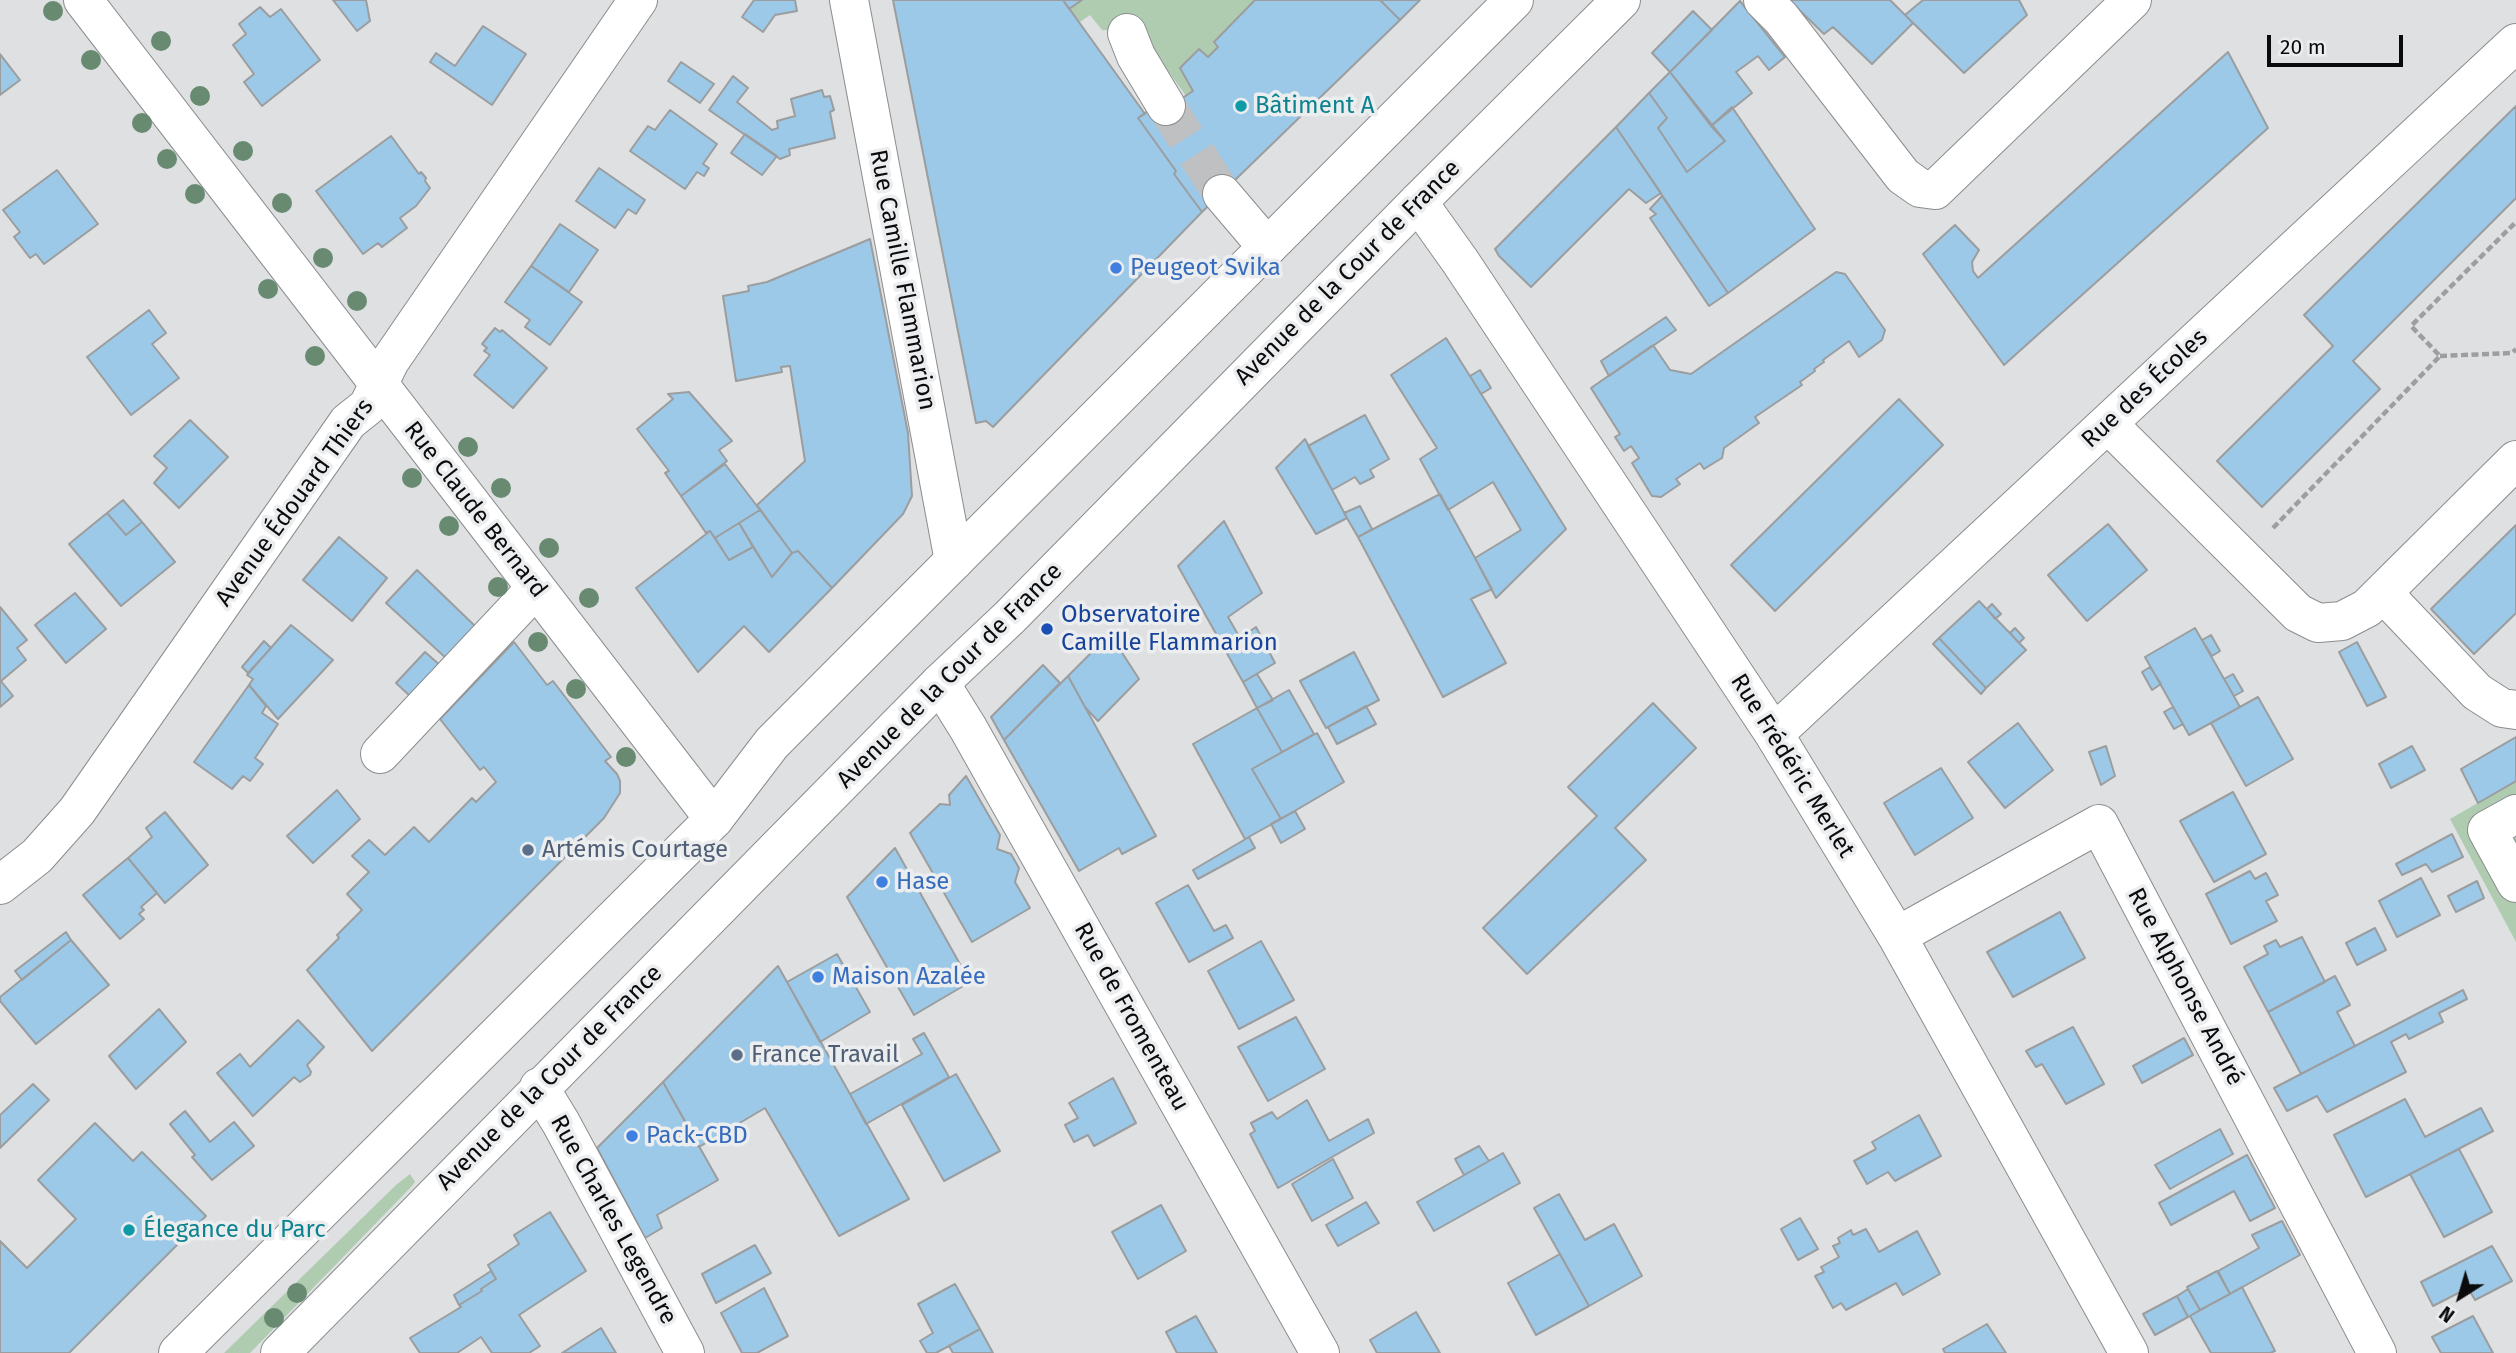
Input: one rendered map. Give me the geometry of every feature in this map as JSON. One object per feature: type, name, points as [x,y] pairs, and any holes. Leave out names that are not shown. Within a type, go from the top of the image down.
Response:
[{"type":"street","name":"Rue Claude Bernard","points":[[83,0],[714,819]]},
{"type":"street","name":"Avenue Édouard Thiers","points":[[0,886],[37,856],[77,811],[348,422],[368,407],[390,361],[638,0]]},
{"type":"street","name":"Rue Camille Flammarion","points":[[849,0],[954,561]]},
{"type":"street","points":[[178,1353],[714,819],[772,743],[1514,0]]},
{"type":"street","name":"Avenue de la Cour de France","points":[[280,1353],[539,1087],[940,683],[1010,617],[1418,202],[1621,0]]},
{"type":"street","points":[[1763,0],[1781,18],[1903,176],[1920,188],[1936,190],[2132,0]]},
{"type":"street","points":[[1128,33],[1136,56],[1166,106]]},
{"type":"street","name":"Rue des Écoles","points":[[1774,734],[2516,43]]},
{"type":"street","points":[[1222,194],[1267,247]]},
{"type":"street","name":"Rue Frédéric Merlet","points":[[1418,202],[1774,734],[1898,936],[2129,1353]]},
{"type":"street","points":[[2108,424],[2298,613],[2318,623],[2342,621],[2367,608],[2516,460]]},
{"type":"street","points":[[380,754],[536,589]]},
{"type":"street","points":[[2383,593],[2477,692],[2502,708],[2516,709]]},
{"type":"street","name":"Rue de Fromenteau","points":[[940,683],[1320,1353]]},
{"type":"street","points":[[2516,814],[2487,830],[2516,883]]},
{"type":"street","name":"Rue Alphonse André","points":[[1898,936],[2099,824],[2377,1353]]},
{"type":"street","name":"Rue Charles Legendre","points":[[539,1087],[685,1353]]},
{"type":"path","points":[[2440,356],[2411,326],[2516,222]]},
{"type":"path","points":[[2243,559],[2440,356],[2512,353],[2516,349]]},
{"type":"green space","points":[[1082,0],[1255,0],[1214,41],[1218,47],[1208,57],[1198,49],[1180,68],[1193,91],[1186,96],[1151,47],[1147,30],[1102,30],[1090,15],[1080,22],[1069,9]]},
{"type":"green space","points":[[2516,781],[2516,942],[2450,819]]},
{"type":"green space","points":[[410,1174],[415,1182],[411,1187],[250,1353],[224,1353],[396,1185]]},
{"type":"building","points":[[333,0],[366,0],[370,21],[357,31]]},
{"type":"building","points":[[754,0],[795,0],[797,11],[775,15],[763,32],[742,17]]},
{"type":"building","points":[[893,0],[1063,0],[1145,114],[1138,118],[1202,212],[993,427],[986,421],[976,423]]},
{"type":"building","points":[[1063,0],[1082,0],[1069,9]]},
{"type":"building","name":"Bâtiment A","points":[[1255,0],[1380,0],[1400,20],[1202,212],[1138,118],[1160,102],[1164,110],[1193,91],[1180,68],[1199,49],[1208,57],[1218,47],[1214,42]]},
{"type":"building","points":[[1380,0],[1420,0],[1400,20]]},
{"type":"building","points":[[1789,0],[1890,0],[1913,23],[1872,64],[1833,27],[1824,34]]},
{"type":"building","points":[[1923,0],[2019,0],[2027,15],[1964,73],[1905,15]]},
{"type":"building","points":[[1740,1],[1785,57],[1769,70],[1758,56],[1736,72],[1752,93],[1711,126],[1670,72]]},
{"type":"building","points":[[260,7],[270,17],[281,9],[320,60],[262,106],[244,82],[254,74],[233,45],[246,34],[239,24]]},
{"type":"building","points":[[1693,11],[1712,30],[1670,72],[1652,53]]},
{"type":"building","points":[[483,26],[526,54],[492,105],[430,62],[436,53],[455,66]]},
{"type":"building","points":[[2228,52],[2268,128],[2004,365],[1923,254],[1955,225],[1979,250],[1972,262],[1973,271],[1978,278]]},
{"type":"building","points":[[0,54],[20,80],[0,95]]},
{"type":"building","points":[[681,62],[714,84],[700,103],[668,81]]},
{"type":"building","points":[[1670,72],[1725,141],[1687,172],[1658,128],[1667,118],[1649,93]]},
{"type":"building","points":[[733,76],[748,88],[737,102],[772,130],[778,128],[777,121],[795,116],[791,99],[822,90],[824,97],[830,96],[834,110],[830,112],[835,138],[789,149],[790,155],[780,159],[709,110]]},
{"type":"building","points":[[1649,93],[1667,118],[1658,128],[1687,172],[1725,141],[1711,126],[1732,107],[1815,229],[1728,293],[1616,127]]},
{"type":"building","points":[[2516,106],[2516,198],[2353,361],[2380,389],[2262,507],[2217,461],[2333,346],[2304,315]]},
{"type":"building","points":[[670,110],[717,144],[703,164],[709,168],[704,176],[697,172],[685,189],[630,151],[648,126],[655,130]]},
{"type":"building","points":[[1616,127],[1661,193],[1646,203],[1629,189],[1531,287],[1495,249]]},
{"type":"building","points":[[745,134],[777,156],[762,175],[731,153]]},
{"type":"building","points":[[391,136],[419,174],[421,172],[426,178],[430,188],[416,206],[400,218],[407,228],[382,247],[378,243],[363,254],[316,191]]},
{"type":"building","points":[[599,168],[645,200],[636,214],[628,209],[615,228],[576,201]]},
{"type":"building","points":[[57,170],[98,224],[44,264],[36,254],[30,258],[14,237],[20,232],[3,210]]},
{"type":"building","points":[[1662,196],[1728,293],[1709,306],[1650,218],[1656,214],[1650,209]]},
{"type":"building","points":[[560,224],[598,250],[569,292],[531,266]]},
{"type":"building","points":[[870,239],[908,433],[912,496],[903,514],[832,588],[798,551],[792,553],[757,505],[805,461],[790,366],[781,367],[782,372],[736,381],[723,296],[749,291],[748,286],[767,282]]},
{"type":"building","points":[[531,266],[582,302],[550,345],[525,327],[530,320],[505,302]]},
{"type":"building","points":[[1836,272],[1845,274],[1885,330],[1882,340],[1859,357],[1849,341],[1823,360],[1815,371],[1800,382],[1802,385],[1755,417],[1759,423],[1724,448],[1722,458],[1704,469],[1700,463],[1676,479],[1680,484],[1661,497],[1652,496],[1632,463],[1639,458],[1631,446],[1624,451],[1615,437],[1620,434],[1591,388],[1653,345],[1670,370],[1691,374]]},
{"type":"building","points":[[149,310],[166,333],[152,344],[179,378],[131,415],[87,357]]},
{"type":"building","points":[[1666,317],[1676,330],[1609,376],[1601,361]]},
{"type":"building","points":[[495,328],[500,332],[502,330],[547,368],[513,408],[474,375],[490,355],[484,351],[487,348],[482,344]]},
{"type":"building","points":[[1446,338],[1566,529],[1496,598],[1475,558],[1521,530],[1493,482],[1448,510],[1420,459],[1437,448],[1391,375]]},
{"type":"building","points":[[1480,370],[1491,388],[1481,394],[1470,376]]},
{"type":"building","points":[[689,392],[732,441],[719,450],[727,461],[681,496],[665,473],[669,471],[637,429],[673,399],[668,394]]},
{"type":"building","points":[[1899,399],[1943,445],[1775,611],[1731,565]]},
{"type":"building","points":[[1365,415],[1389,459],[1370,470],[1374,477],[1360,484],[1355,477],[1332,490],[1308,446]]},
{"type":"building","points":[[190,420],[228,457],[179,508],[154,483],[167,468],[154,456]]},
{"type":"building","points":[[1305,439],[1347,518],[1316,534],[1276,468]]},
{"type":"building","points":[[725,464],[760,510],[715,538],[710,531],[706,533],[681,496]]},
{"type":"building","points":[[1440,494],[1492,589],[1471,599],[1506,663],[1443,697],[1358,537]]},
{"type":"building","points":[[123,500],[142,522],[126,535],[107,513]]},
{"type":"building","points":[[1360,506],[1372,529],[1358,537],[1344,513]]},
{"type":"building","points":[[760,510],[792,553],[772,577],[739,523]]},
{"type":"building","points":[[107,513],[126,535],[142,522],[175,562],[121,606],[69,544]]},
{"type":"building","points":[[1224,521],[1262,593],[1228,617],[1240,638],[1256,627],[1275,663],[1243,682],[1178,566]]},
{"type":"building","points":[[739,523],[753,547],[729,560],[715,538]]},
{"type":"building","points":[[2108,524],[2147,570],[2087,621],[2048,575]]},
{"type":"building","points":[[2516,525],[2516,613],[2474,654],[2431,609]]},
{"type":"building","points":[[710,531],[729,560],[753,547],[772,577],[792,553],[798,551],[832,588],[769,652],[744,626],[698,672],[636,588]]},
{"type":"building","points":[[339,537],[387,578],[352,621],[303,580]]},
{"type":"building","points":[[417,570],[476,627],[447,659],[386,603]]},
{"type":"building","points":[[75,593],[106,629],[66,663],[35,625]]},
{"type":"building","points":[[1979,601],[2026,650],[1986,688],[1939,638]]},
{"type":"building","points":[[1992,604],[2001,614],[1995,619],[1987,609]]},
{"type":"building","points":[[0,607],[27,640],[17,648],[26,660],[1,681],[13,696],[0,707]]},
{"type":"building","points":[[291,625],[333,660],[278,719],[249,685],[253,679],[247,675]]},
{"type":"building","points":[[2015,628],[2024,638],[2019,643],[2010,633]]},
{"type":"building","points":[[2195,628],[2240,707],[2189,735],[2145,657]]},
{"type":"building","points":[[1110,634],[1139,679],[1098,721],[1085,707],[1068,676]]},
{"type":"building","points":[[2211,635],[2220,651],[2212,656],[2202,640]]},
{"type":"building","points":[[1939,638],[1986,688],[1981,694],[1933,644]]},
{"type":"building","points":[[264,641],[271,648],[248,673],[242,667]]},
{"type":"building","points":[[514,642],[547,685],[553,681],[611,757],[605,761],[617,774],[620,793],[604,818],[372,1051],[307,970],[362,910],[347,894],[369,872],[352,856],[369,840],[385,855],[414,827],[429,842],[472,798],[476,802],[496,782],[484,767],[480,770],[440,719]]},
{"type":"building","points":[[2357,642],[2386,697],[2367,706],[2339,652]]},
{"type":"building","points":[[425,652],[441,666],[411,697],[396,683]]},
{"type":"building","points":[[1354,652],[1379,700],[1326,728],[1300,681]]},
{"type":"building","points":[[1043,665],[1060,683],[1004,740],[991,717]]},
{"type":"building","points":[[2150,667],[2161,684],[2152,690],[2142,672]]},
{"type":"building","points":[[1257,674],[1273,700],[1257,708],[1243,682]]},
{"type":"building","points":[[2233,674],[2243,691],[2234,696],[2224,679]]},
{"type":"building","points":[[1068,676],[1156,836],[1122,854],[1119,848],[1079,871],[1004,740]]},
{"type":"building","points":[[249,685],[266,706],[262,713],[278,724],[255,758],[263,764],[250,781],[243,776],[232,789],[194,762]]},
{"type":"building","points":[[1289,690],[1314,734],[1282,752],[1257,708]]},
{"type":"building","points":[[2258,697],[2293,759],[2246,786],[2211,723]]},
{"type":"building","points":[[1653,703],[1696,748],[1615,828],[1646,860],[1527,974],[1483,928],[1597,816],[1568,787]]},
{"type":"building","points":[[1366,706],[1376,724],[1337,744],[1328,727]]},
{"type":"building","points":[[2173,707],[2183,724],[2174,729],[2164,712]]},
{"type":"building","points":[[1257,708],[1282,752],[1252,769],[1281,819],[1245,839],[1193,744]]},
{"type":"building","points":[[2018,723],[2053,770],[2005,808],[1968,762]]},
{"type":"building","points":[[1317,733],[1344,782],[1281,819],[1252,769]]},
{"type":"building","points":[[2516,737],[2516,781],[2478,803],[2461,769]]},
{"type":"building","points":[[2106,746],[2115,776],[2101,785],[2089,752]]},
{"type":"building","points":[[2412,746],[2425,770],[2391,788],[2379,764]]},
{"type":"building","points":[[1941,768],[1973,818],[1915,855],[1884,803]]},
{"type":"building","points":[[966,776],[1000,835],[997,849],[1011,854],[1019,868],[1015,882],[1030,908],[972,942],[910,833],[940,804],[950,805],[949,795]]},
{"type":"building","points":[[337,790],[360,819],[313,863],[287,836]]},
{"type":"building","points":[[2233,792],[2266,854],[2214,882],[2180,821]]},
{"type":"building","points":[[1295,811],[1305,829],[1281,843],[1271,824]]},
{"type":"building","points":[[165,812],[208,865],[165,903],[128,858],[152,837],[146,828]]},
{"type":"building","points":[[2452,834],[2463,857],[2432,872],[2426,864],[2402,875],[2396,864]]},
{"type":"building","points":[[1249,837],[1255,848],[1198,879],[1193,870]]},
{"type":"building","points":[[895,848],[970,982],[914,1015],[847,897]]},
{"type":"building","points":[[128,858],[157,893],[141,907],[144,910],[139,914],[144,919],[120,939],[83,895]]},
{"type":"building","points":[[2250,871],[2255,879],[2266,873],[2278,895],[2266,901],[2277,921],[2231,944],[2206,894]]},
{"type":"building","points":[[2421,878],[2440,915],[2397,937],[2379,901]]},
{"type":"building","points":[[2477,881],[2484,898],[2456,912],[2448,896]]},
{"type":"building","points":[[1188,885],[1214,931],[1226,925],[1233,938],[1189,962],[1156,903]]},
{"type":"building","points":[[2060,912],[2085,958],[2013,997],[1987,952]]},
{"type":"building","points":[[2375,928],[2386,950],[2357,965],[2346,943]]},
{"type":"building","points":[[66,932],[71,940],[22,980],[15,971]]},
{"type":"building","points":[[2302,937],[2325,982],[2268,1012],[2244,967],[2268,954],[2264,946],[2276,940],[2280,947]]},
{"type":"building","points":[[71,940],[109,985],[36,1044],[0,1001],[0,997]]},
{"type":"building","points":[[1261,941],[1294,1000],[1239,1029],[1208,971]]},
{"type":"building","points":[[837,954],[870,1012],[820,1042],[787,982]]},
{"type":"building","points":[[778,966],[909,1199],[839,1236],[765,1108],[699,1147],[663,1082]]},
{"type":"building","points":[[2335,976],[2350,1005],[2337,1012],[2355,1046],[2301,1074],[2268,1012]]},
{"type":"building","points":[[2463,990],[2467,999],[2439,1013],[2443,1022],[2409,1039],[2406,1034],[2391,1042],[2406,1072],[2327,1112],[2317,1096],[2287,1111],[2274,1088]]},
{"type":"building","points":[[159,1009],[186,1042],[136,1089],[109,1056]]},
{"type":"building","points":[[1296,1017],[1325,1069],[1268,1101],[1238,1047]]},
{"type":"building","points":[[298,1020],[324,1047],[307,1065],[310,1075],[300,1082],[294,1077],[253,1116],[217,1073],[240,1054],[250,1067]]},
{"type":"building","points":[[2073,1027],[2104,1084],[2066,1104],[2042,1064],[2036,1067],[2026,1051]]},
{"type":"building","points":[[924,1033],[949,1077],[866,1124],[850,1094],[922,1054],[913,1039]]},
{"type":"building","points":[[2184,1038],[2193,1055],[2142,1083],[2133,1066]]},
{"type":"building","points":[[956,1074],[1000,1151],[944,1181],[902,1105]]},
{"type":"building","points":[[1113,1078],[1136,1123],[1094,1146],[1088,1135],[1074,1142],[1065,1125],[1078,1118],[1069,1103]]},
{"type":"building","points":[[663,1082],[718,1180],[657,1215],[662,1228],[645,1238],[597,1148]]},
{"type":"building","points":[[33,1084],[49,1100],[0,1148],[0,1115]]},
{"type":"building","points":[[2405,1099],[2425,1137],[2481,1108],[2493,1131],[2366,1197],[2334,1135]]},
{"type":"building","points":[[1307,1100],[1329,1141],[1368,1119],[1374,1133],[1278,1188],[1250,1134],[1255,1131],[1251,1123],[1272,1112],[1277,1119]]},
{"type":"building","points":[[185,1111],[210,1142],[234,1122],[254,1146],[212,1180],[192,1157],[195,1155],[170,1124]]},
{"type":"building","points":[[1919,1115],[1941,1156],[1895,1181],[1888,1172],[1867,1184],[1854,1161],[1876,1149],[1872,1142]]},
{"type":"building","name":"Élegance du Parc","points":[[95,1123],[133,1161],[142,1152],[206,1216],[69,1353],[0,1353],[0,1241],[27,1268],[76,1219],[38,1180]]},
{"type":"building","points":[[2220,1129],[2233,1154],[2170,1189],[2155,1165]]},
{"type":"building","points":[[1479,1146],[1489,1161],[1464,1175],[1455,1159]]},
{"type":"building","points":[[2459,1149],[2492,1212],[2444,1237],[2410,1174]]},
{"type":"building","points":[[1503,1153],[1520,1183],[1434,1231],[1417,1202]]},
{"type":"building","points":[[2247,1155],[2275,1208],[2250,1221],[2234,1191],[2171,1225],[2159,1203]]},
{"type":"building","points":[[1333,1159],[1353,1198],[1312,1221],[1292,1184]]},
{"type":"building","points":[[1559,1194],[1585,1240],[1614,1224],[1642,1276],[1589,1306],[1534,1208]]},
{"type":"building","points":[[1366,1202],[1379,1223],[1338,1246],[1326,1225]]},
{"type":"building","points":[[1161,1205],[1186,1251],[1138,1279],[1112,1232]]},
{"type":"building","points":[[550,1212],[586,1271],[519,1315],[540,1346],[529,1353],[492,1353],[481,1337],[457,1353],[420,1353],[410,1338],[461,1307],[459,1305],[496,1279],[488,1265],[519,1244],[514,1235]]},
{"type":"building","points":[[1800,1218],[1818,1249],[1798,1260],[1781,1229]]},
{"type":"building","points":[[2282,1221],[2300,1255],[2230,1294],[2218,1271],[2259,1248],[2252,1235]]},
{"type":"building","points":[[1866,1229],[1879,1252],[1917,1231],[1940,1274],[1903,1295],[1896,1283],[1846,1310],[1841,1303],[1833,1308],[1815,1276],[1824,1272],[1821,1267],[1839,1257],[1833,1246],[1840,1243],[1838,1238],[1851,1230],[1853,1235]]},
{"type":"building","points":[[755,1245],[771,1273],[716,1303],[702,1274]]},
{"type":"building","points":[[2492,1246],[2512,1281],[2475,1300],[2468,1288],[2433,1306],[2421,1282]]},
{"type":"building","points":[[1560,1254],[1589,1306],[1536,1335],[1508,1283]]},
{"type":"building","points":[[491,1271],[496,1279],[459,1305],[454,1295]]},
{"type":"building","points":[[2217,1271],[2230,1294],[2200,1310],[2187,1287]]},
{"type":"building","points":[[955,1284],[980,1329],[936,1353],[927,1353],[920,1341],[933,1333],[918,1304]]},
{"type":"building","points":[[2242,1287],[2275,1351],[2211,1353],[2190,1316]]},
{"type":"building","points":[[764,1288],[788,1336],[757,1353],[742,1353],[721,1313]]},
{"type":"building","points":[[2188,1289],[2200,1310],[2188,1317],[2177,1296]]},
{"type":"building","points":[[2177,1296],[2188,1317],[2155,1335],[2143,1314]]},
{"type":"building","points":[[1416,1312],[1440,1353],[1377,1353],[1370,1340]]},
{"type":"building","points":[[1196,1316],[1217,1353],[1177,1353],[1166,1332]]},
{"type":"building","points":[[2473,1316],[2493,1353],[2441,1353],[2432,1337]]},
{"type":"building","points":[[1987,1324],[2006,1353],[1945,1353],[1943,1349]]},
{"type":"building","points":[[601,1328],[616,1353],[562,1353]]},
{"type":"building","points":[[980,1329],[993,1353],[953,1353],[949,1346]]},
{"type":"tunnel","points":[[1166,106],[1222,194]]},
{"type":"place","name":"Bâtiment A","points":[[1241,106]]},
{"type":"place","name":"Peugeot Svika","points":[[1116,268]]},
{"type":"place","name":"Observatoire Camille Flammarion","points":[[1047,629]]},
{"type":"place","name":"Artémis Courtage","points":[[528,850]]},
{"type":"place","name":"Hase","points":[[882,882]]},
{"type":"place","name":"Maison Azalée","points":[[818,977]]},
{"type":"place","name":"France Travail","points":[[737,1055]]},
{"type":"place","name":"Pack-CBD","points":[[632,1136]]},
{"type":"place","name":"Élegance du Parc","points":[[129,1230]]}]
